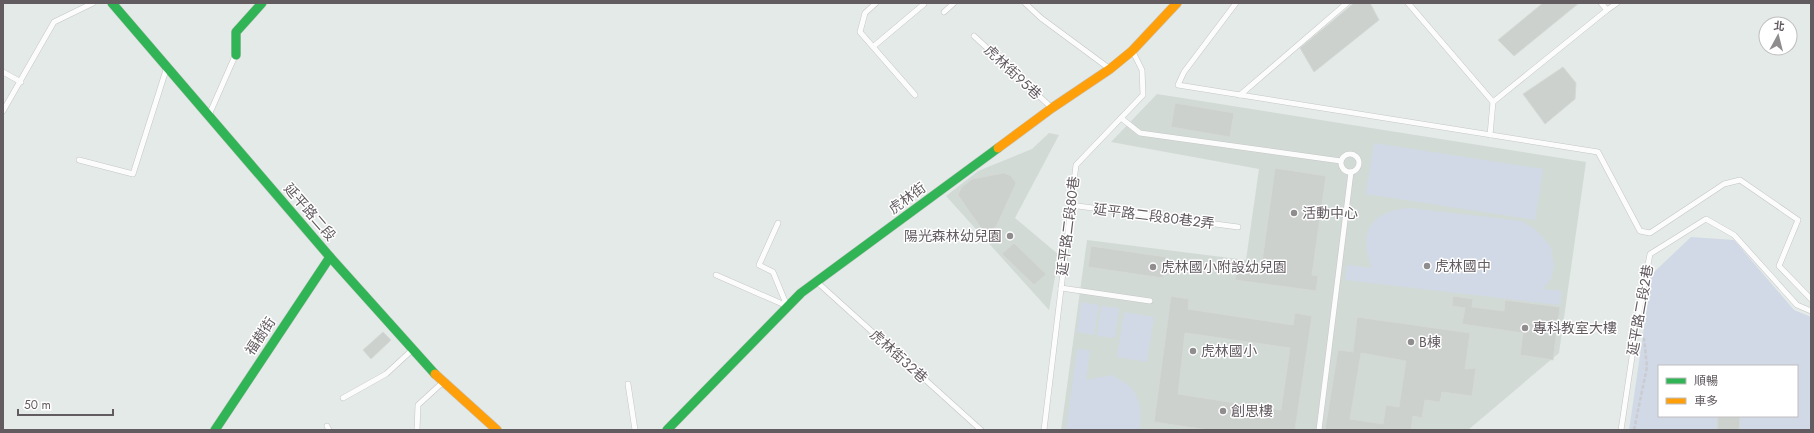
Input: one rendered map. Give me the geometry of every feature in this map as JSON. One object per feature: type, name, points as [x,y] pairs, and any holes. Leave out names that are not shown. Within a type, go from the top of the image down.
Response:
[{"type":"street","name":"延平路二段","points":[[112,3],[330,257],[428,368],[497,430]]},
{"type":"street","points":[[236,55],[236,32],[262,3]]},
{"type":"street","name":"虎林街","points":[[667,430],[801,293],[1052,108],[1110,69],[1132,51],[1177,3]]},
{"type":"street","name":"福樹街","points":[[215,430],[330,257]]},
{"type":"lane","points":[[3,111],[54,22],[93,3]]},
{"type":"lane","points":[[876,3],[865,13],[860,32],[874,46],[915,95]]},
{"type":"lane","points":[[944,12],[954,3]]},
{"type":"lane","points":[[1025,3],[1041,18],[1110,69]]},
{"type":"lane","points":[[1236,3],[1184,72],[1178,85],[1598,152],[1640,231],[1650,233],[1724,184],[1740,180],[1798,220],[1779,266],[1811,299]]},
{"type":"lane","points":[[1240,95],[1347,3]]},
{"type":"lane","points":[[1408,3],[1493,102],[1490,135]]},
{"type":"lane","points":[[1601,3],[1607,10]]},
{"type":"lane","points":[[1493,102],[1617,3]]},
{"type":"lane","points":[[874,46],[924,4]]},
{"type":"lane","name":"虎林街95巷","points":[[974,36],[1052,108]]},
{"type":"lane","name":"延平路二段80巷","points":[[1044,430],[1076,165],[1143,95],[1142,70],[1132,51]]},
{"type":"lane","points":[[208,116],[236,55]]},
{"type":"lane","points":[[79,160],[133,174],[167,67]]},
{"type":"lane","points":[[3,72],[21,82]]},
{"type":"lane","points":[[1121,118],[1140,133],[1341,161]]},
{"type":"lane","points":[[1320,430],[1351,172],[1358,167],[1358,158],[1353,154],[1347,154],[1341,161]]},
{"type":"lane","points":[[1341,161],[1343,169],[1351,172]]},
{"type":"lane","name":"延平路二段80巷2弄","points":[[1070,205],[1238,227]]},
{"type":"lane","name":"延平路二段2巷","points":[[1622,430],[1638,317],[1650,254],[1706,219],[1734,235],[1797,305],[1811,311]]},
{"type":"lane","points":[[778,223],[760,265],[773,272],[788,307]]},
{"type":"lane","points":[[716,275],[788,307]]},
{"type":"lane","name":"虎林街32巷","points":[[817,282],[981,430]]},
{"type":"lane","points":[[1061,288],[1150,301]]},
{"type":"lane","points":[[343,398],[386,374],[412,350]]},
{"type":"lane","points":[[417,430],[418,405],[443,382]]},
{"type":"lane","points":[[628,384],[635,430]]},
{"type":"path","points":[[1634,430],[1647,367],[1644,337]]},
{"type":"shaded area","name":"虎林國中","points":[[1157,94],[1586,162],[1559,353],[1468,430],[1061,430],[1087,240],[1246,260],[1259,169],[1111,142]]},
{"type":"shaded area","name":"陽光森林幼兒園","points":[[1049,133],[1059,135],[1015,218],[1059,255],[1049,310],[946,196],[978,171],[1032,149]]},
{"type":"shaded area","points":[[1374,143],[1543,169],[1535,220],[1366,194]]},
{"type":"shaded area","points":[[1410,208],[1521,221],[1535,229],[1551,247],[1554,266],[1551,279],[1543,289],[1562,291],[1560,305],[1345,280],[1347,265],[1372,268],[1366,243],[1367,234],[1371,225],[1386,213]]},
{"type":"shaded area","points":[[1691,237],[1734,240],[1794,310],[1811,317],[1811,430],[1629,430],[1652,274]]},
{"type":"shaded area","points":[[1081,302],[1099,305],[1094,335],[1077,332]]},
{"type":"shaded area","points":[[1101,306],[1119,308],[1115,338],[1097,336]]},
{"type":"shaded area","points":[[1124,312],[1154,317],[1147,362],[1117,357]]},
{"type":"shaded area","points":[[1077,349],[1090,350],[1086,380],[1111,375],[1126,384],[1136,394],[1141,412],[1140,430],[1066,430]]},
{"type":"building","points":[[1354,3],[1370,3],[1379,20],[1314,72],[1300,48]]},
{"type":"building","points":[[1543,3],[1579,3],[1514,56],[1498,40]]},
{"type":"building","points":[[1563,67],[1576,83],[1575,99],[1545,124],[1523,94]]},
{"type":"building","points":[[1175,103],[1234,113],[1230,137],[1171,127]]},
{"type":"building","name":"活動中心","points":[[1275,168],[1326,176],[1312,275],[1318,276],[1316,291],[1235,280],[1237,265],[1261,269]]},
{"type":"building","points":[[1004,173],[1011,176],[1016,183],[996,227],[988,231],[981,228],[958,195],[961,188],[972,179]]},
{"type":"building","points":[[1014,243],[1046,274],[1034,285],[1002,254]]},
{"type":"building","points":[[1091,246],[1166,257],[1163,278],[1088,267]]},
{"type":"building","points":[[1171,296],[1189,299],[1188,309],[1293,325],[1295,313],[1312,316],[1295,430],[1209,430],[1154,422]],"holes":[[[1185,333],[1290,348],[1281,410],[1178,394]]]},
{"type":"building","name":"專科教室大樓","points":[[1453,296],[1473,299],[1472,307],[1504,311],[1505,300],[1560,307],[1553,360],[1520,355],[1523,333],[1462,324],[1465,308],[1452,306]]},
{"type":"building","points":[[1357,317],[1470,333],[1465,369],[1476,368],[1472,396],[1442,392],[1440,402],[1425,400],[1422,418],[1413,416],[1411,430],[1325,430],[1338,350],[1353,352]],"holes":[[[1361,353],[1406,361],[1399,407],[1386,405],[1383,424],[1350,419]]]},
{"type":"building","points":[[383,332],[391,340],[371,359],[363,350]]},
{"type":"building","points":[[1718,417],[1740,417],[1739,430],[1717,430]]},
{"type":"traffic: fast","points":[[112,3],[330,257],[435,374]]},
{"type":"traffic: fast","points":[[236,55],[236,32],[262,3]]},
{"type":"traffic: fast","points":[[667,430],[801,293],[998,148]]},
{"type":"traffic: fast","points":[[215,430],[330,257]]},
{"type":"traffic: slow","points":[[998,148],[1052,108],[1110,69],[1132,51],[1177,3]]},
{"type":"traffic: slow","points":[[435,374],[497,430]]},
{"type":"place","name":"活動中心","points":[[1294,213]]},
{"type":"place","name":"陽光森林幼兒園","points":[[1010,236]]},
{"type":"place","name":"虎林國中","points":[[1427,266]]},
{"type":"place","name":"虎林國小附設幼兒園","points":[[1153,267]]},
{"type":"place","name":"專科教室大樓","points":[[1525,328]]},
{"type":"place","name":"B棟","points":[[1411,342]]},
{"type":"place","name":"虎林國小","points":[[1193,351]]},
{"type":"place","name":"創思樓","points":[[1223,411]]}]
